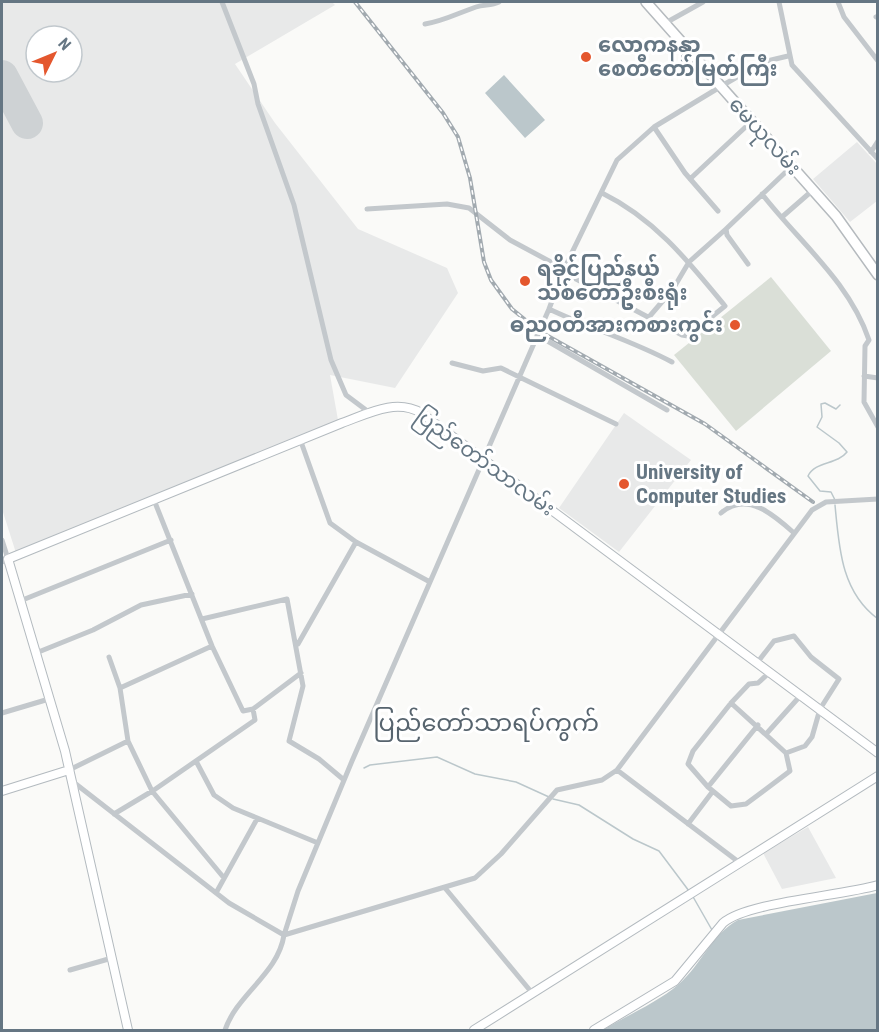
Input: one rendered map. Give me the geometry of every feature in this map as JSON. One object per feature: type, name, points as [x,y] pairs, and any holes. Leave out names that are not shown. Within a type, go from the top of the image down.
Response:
[{"type":"main road","name":"မေယုလမ်း","points":[[646,2],[840,212],[878,264]]},
{"type":"main road","name":"မေယုလမ်း","points":[[651,2],[852,236],[878,275]]},
{"type":"street","points":[[222,2],[221,6],[254,84],[258,104],[294,205],[330,360],[346,395],[370,413]]},
{"type":"street","points":[[425,24],[445,20],[478,6],[492,6],[499,2]]},
{"type":"street","points":[[669,21],[703,2]]},
{"type":"street","points":[[779,2],[788,56],[797,74],[877,159]]},
{"type":"street","points":[[837,2],[844,18],[877,61]]},
{"type":"street","points":[[225,1030],[236,1006],[277,958],[298,891],[344,780],[484,460],[564,269],[617,160],[654,127],[723,85],[763,62],[788,56]]},
{"type":"street","points":[[690,179],[752,122]]},
{"type":"street","points":[[654,127],[690,179],[718,211]]},
{"type":"street","points":[[871,152],[878,141]]},
{"type":"street","points":[[649,317],[673,289],[689,262],[792,166]]},
{"type":"street","points":[[782,217],[813,190]]},
{"type":"street","points":[[367,208],[447,204],[469,208],[510,240],[564,269],[576,279],[688,336],[725,306],[668,238],[619,201],[602,193]]},
{"type":"street","points":[[762,194],[814,252],[857,308],[869,340],[865,346],[864,402],[878,427]]},
{"type":"street","points":[[726,229],[727,235],[748,264]]},
{"type":"street","points":[[549,309],[596,331],[632,341],[672,362]]},
{"type":"street","points":[[537,335],[667,410]]},
{"type":"street","points":[[452,363],[483,371],[501,368],[616,424]]},
{"type":"street","points":[[864,376],[878,378]]},
{"type":"street","name":"ပြည်တော်သာလမ်း","points":[[5,561],[300,439],[370,413],[397,406],[415,409],[878,753]]},
{"type":"street","points":[[300,439],[330,523],[336,530],[430,582]]},
{"type":"street","points":[[72,781],[216,893],[284,935],[476,878],[501,854],[557,790],[602,780],[617,770],[812,510],[831,502],[878,499]]},
{"type":"street","points":[[154,500],[212,646],[243,711],[252,709],[301,673]]},
{"type":"street","points":[[721,513],[727,508],[746,505],[762,507],[794,533]]},
{"type":"street","points":[[2,540],[5,561],[36,653],[72,781],[128,1030]]},
{"type":"street","points":[[20,601],[171,540]]},
{"type":"street","points":[[297,645],[356,542]]},
{"type":"street","points":[[36,653],[93,630],[141,605],[192,594]]},
{"type":"street","points":[[202,619],[287,599],[303,686],[290,741],[319,759],[344,780]]},
{"type":"street","points":[[757,663],[774,641],[794,636],[811,657],[839,679],[820,709],[812,737],[805,746],[786,753]]},
{"type":"street","points":[[120,688],[212,646]]},
{"type":"street","points":[[110,657],[120,688],[128,741],[152,791],[224,878]]},
{"type":"street","points":[[731,703],[767,733],[786,753],[790,771],[746,804],[731,806],[692,770],[688,759],[731,703],[749,684],[758,683],[770,672]]},
{"type":"street","points":[[767,733],[801,695]]},
{"type":"street","points":[[2,713],[49,699]]},
{"type":"street","points":[[114,814],[152,791],[255,720],[252,709]]},
{"type":"street","points":[[708,787],[758,725]]},
{"type":"street","points":[[2,791],[69,770],[128,741]]},
{"type":"street","points":[[196,761],[214,795],[257,819],[318,843]]},
{"type":"street","points":[[617,770],[740,863]]},
{"type":"street","points":[[474,1030],[878,776]]},
{"type":"street","points":[[688,824],[713,791]]},
{"type":"street","points":[[216,893],[257,819]]},
{"type":"street","points":[[594,1030],[675,981],[723,923],[732,916],[752,909],[831,896],[878,885]]},
{"type":"street","points":[[445,888],[533,994]]},
{"type":"street","points":[[70,970],[112,958]]},
{"type":"shaded area","points":[[2,2],[332,2],[335,5],[235,64],[275,123],[358,229],[447,268],[458,293],[395,388],[330,375],[338,420],[16,553],[2,509]]},
{"type":"shaded area","points":[[504,75],[545,120],[525,138],[485,93]]},
{"type":"shaded area","points":[[857,142],[877,164],[877,201],[850,222],[813,179]]},
{"type":"shaded area","points":[[771,277],[831,351],[736,431],[674,355]]},
{"type":"shaded area","name":"University of Computer Studies","points":[[624,413],[691,460],[619,552],[559,508]]},
{"type":"shaded area","points":[[808,827],[836,878],[782,889],[763,853]]},
{"type":"shaded area","points":[[877,893],[877,1030],[603,1030],[652,1003],[679,984],[721,933],[738,920]]},
{"type":"waterway","points":[[835,500],[831,492],[820,491],[808,476],[811,471],[838,459],[847,452],[817,427],[822,417],[821,404],[825,403],[836,409],[840,405]]},
{"type":"waterway","points":[[835,505],[838,537],[849,582],[856,596],[878,619]]},
{"type":"waterway","points":[[364,768],[370,765],[437,757],[475,774],[516,782],[549,797]]},
{"type":"waterway","points":[[553,799],[579,805],[633,839],[659,851],[689,891]]},
{"type":"waterway","points":[[692,895],[712,930]]},
{"type":"runway","points":[[2,76],[27,123]]},
{"type":"railway","points":[[355,2],[443,113],[458,137],[470,178],[484,262],[491,280],[512,309],[539,331],[705,424],[813,502]]},
{"type":"place","name":"လောကနန္ဒာ စေတီတော်မြတ်ကြီး","points":[[586,57]]},
{"type":"place","name":"ရခိုင်ပြည်နယ် သစ်တောဦးစီးရုံး","points":[[525,281]]},
{"type":"place","name":"ဓညဝတီအားကစားကွင်း","points":[[735,325]]},
{"type":"place","name":"University of Computer Studies","points":[[624,484]]},
{"type":"district","name":"ပြည်တော်သာရပ်ကွက်","points":[[486,723]]}]
